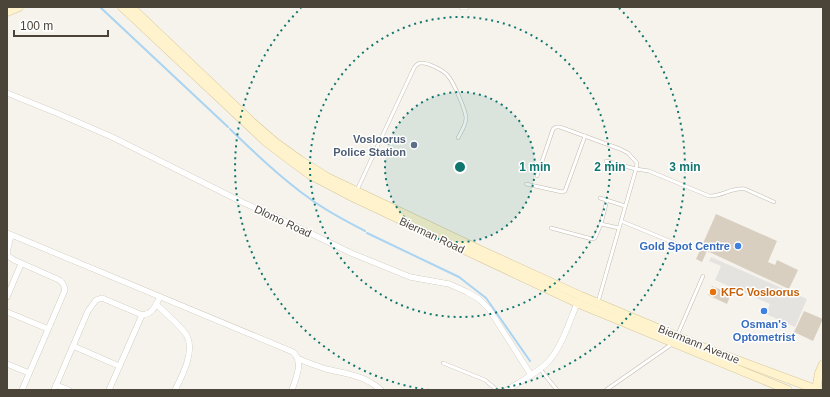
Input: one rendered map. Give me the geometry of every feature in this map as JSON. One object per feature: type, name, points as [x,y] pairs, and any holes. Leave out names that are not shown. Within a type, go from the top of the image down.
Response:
[{"type":"main road","points":[[7,12],[19,7]]},
{"type":"main road","name":"Bierman Road","points":[[122,7],[266,142],[310,175],[354,198],[579,299],[675,339],[788,390]]},
{"type":"main road","name":"Bierman Road","points":[[131,7],[252,122],[275,142],[320,173],[579,299]]},
{"type":"main road","name":"Biermann Avenue","points":[[579,299],[598,302],[675,339],[705,348],[804,388],[816,390]]},
{"type":"main road","points":[[816,390],[819,373],[823,364]]},
{"type":"main road","points":[[804,388],[819,373]]},
{"type":"street","name":"Dlomo Road","points":[[7,93],[112,137],[244,203],[358,256],[410,277],[449,284],[472,295],[479,299],[489,309],[531,375]]},
{"type":"street","points":[[22,390],[65,290],[63,284],[57,279],[21,264],[11,258],[7,252],[9,234],[288,349],[299,359],[324,368],[356,375],[367,380],[381,390]]},
{"type":"street","points":[[7,297],[21,264]]},
{"type":"street","points":[[69,390],[55,388],[88,311],[98,299],[102,298],[142,315],[150,313],[160,297]]},
{"type":"street","points":[[507,390],[540,369],[549,361],[557,348],[579,299]]},
{"type":"street","points":[[156,304],[186,335],[189,343],[185,370],[175,390]]},
{"type":"street","points":[[7,312],[48,329]]},
{"type":"street","points":[[109,390],[142,315]]},
{"type":"street","points":[[73,346],[119,366]]},
{"type":"street","points":[[292,390],[299,359]]},
{"type":"street","points":[[7,364],[29,373]]},
{"type":"lane","points":[[356,191],[417,64],[422,62],[442,70],[452,80],[466,116],[465,125],[458,138]]},
{"type":"lane","points":[[537,176],[553,129],[560,126],[628,153],[636,163],[636,169],[598,302]]},
{"type":"lane","points":[[526,184],[562,192],[565,191],[585,136]]},
{"type":"lane","points":[[606,161],[650,171],[709,196],[718,195],[732,189],[740,188],[774,202]]},
{"type":"lane","points":[[600,198],[625,206]]},
{"type":"lane","points":[[551,228],[592,239],[595,238],[608,200]]},
{"type":"lane","points":[[621,221],[684,247]]},
{"type":"lane","points":[[601,224],[619,228]]},
{"type":"lane","points":[[606,390],[675,339],[702,276]]},
{"type":"lane","points":[[443,363],[485,380],[497,390]]},
{"type":"lane","points":[[540,369],[557,390]]},
{"type":"shaded area","points":[[711,257],[807,299],[795,327],[766,314],[770,304],[715,280],[721,266],[709,261]]},
{"type":"building","name":"Gold Spot Centre","points":[[716,214],[777,241],[768,262],[775,265],[777,260],[798,270],[789,289],[707,251],[702,262],[696,259]]},
{"type":"building","points":[[712,286],[731,294],[727,304],[708,295]]},
{"type":"building","points":[[804,311],[823,319],[813,341],[794,332]]},
{"type":"waterway","points":[[100,7],[228,127]]},
{"type":"waterway","points":[[230,129],[288,182],[329,212],[365,231]]},
{"type":"waterway","points":[[367,233],[459,277],[486,298],[530,361]]},
{"type":"place","name":"Vosloorus Police Station","points":[[414,145]]},
{"type":"place","name":"Gold Spot Centre","points":[[738,246]]},
{"type":"place","name":"KFC Vosloorus","points":[[713,292]]},
{"type":"place","name":"Osman's Optometrist","points":[[764,311]]}]
